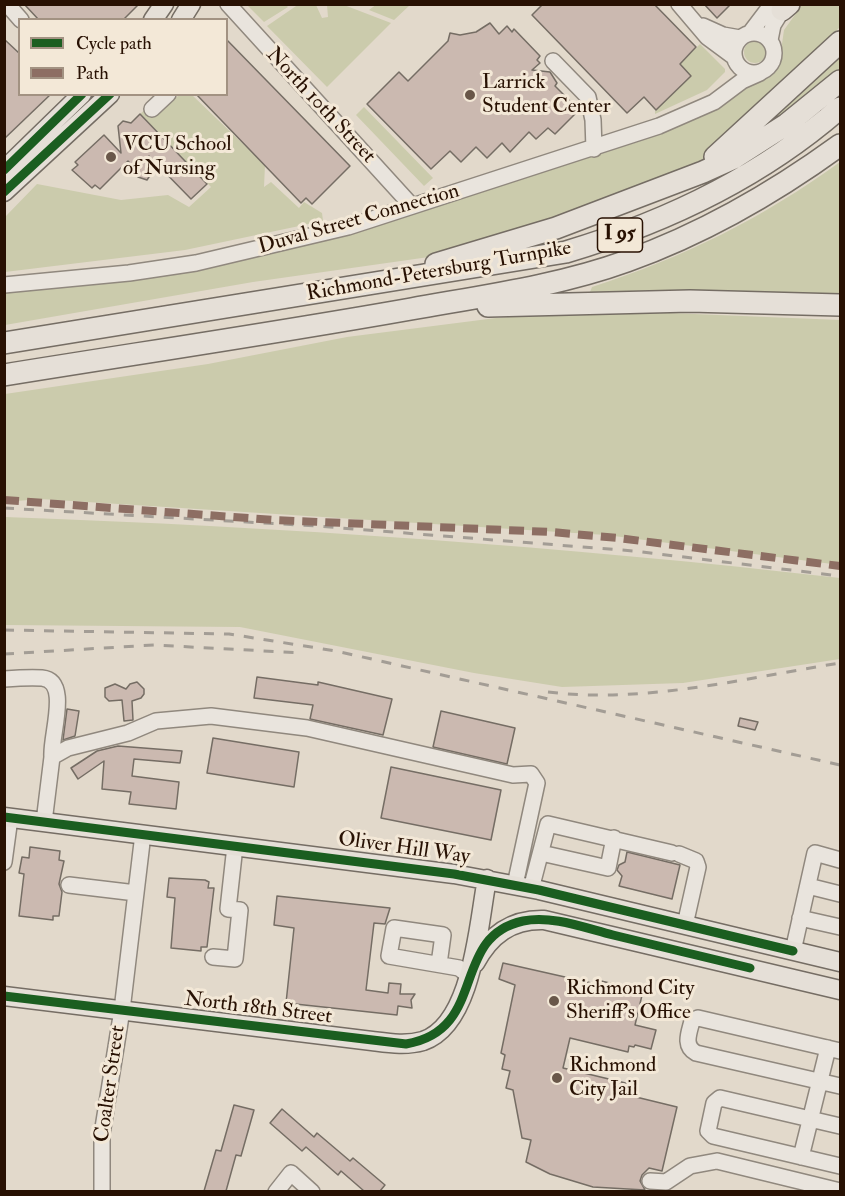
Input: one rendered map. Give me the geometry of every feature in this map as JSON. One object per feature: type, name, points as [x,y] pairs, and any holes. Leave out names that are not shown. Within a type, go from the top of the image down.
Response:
[{"type":"highway","points":[[674,184],[728,146],[840,42]]},
{"type":"highway","points":[[370,285],[556,228],[674,184],[734,158],[787,124],[840,81]]},
{"type":"highway","name":"Richmond-Petersburg Turnpike","points":[[4,344],[566,252],[620,235],[706,200],[744,180],[787,151],[840,108]]},
{"type":"highway","name":"Richmond-Petersburg Turnpike","points":[[4,375],[383,314],[567,279],[626,262],[690,236],[754,203],[840,145]]},
{"type":"highway","points":[[383,314],[506,304],[602,302],[690,301],[840,305]]},
{"type":"main road","points":[[154,18],[164,4]]},
{"type":"main road","points":[[183,18],[191,4]]},
{"type":"main road","points":[[4,170],[80,96]]},
{"type":"main road","points":[[4,192],[101,98]]},
{"type":"main road","name":"Oliver Hill Way","points":[[7,818],[487,879],[840,962]]},
{"type":"main road","points":[[468,975],[487,879]]},
{"type":"main road","points":[[468,975],[486,945],[498,933],[515,924],[544,920],[840,990]]},
{"type":"main road","name":"North 18th Street","points":[[4,996],[405,1044],[422,1041],[446,1027],[459,1008],[468,975]]},
{"type":"street","name":"North 10th Street","points":[[228,4],[412,206]]},
{"type":"street","points":[[679,4],[707,37],[747,72],[760,73],[771,65],[774,59],[775,52],[770,40],[773,25],[782,6]]},
{"type":"street","points":[[736,61],[734,50],[745,35],[782,6]]},
{"type":"street","points":[[691,17],[723,35],[759,33],[770,40]]},
{"type":"street","points":[[553,61],[588,97],[594,149]]},
{"type":"street","name":"Duval Street Connection","points":[[701,106],[725,85],[736,61]]},
{"type":"street","name":"Duval Street Connection","points":[[4,285],[129,273],[196,263],[348,227],[659,126],[714,102],[742,81],[760,73]]},
{"type":"street","points":[[152,109],[166,96]]},
{"type":"street","points":[[4,679],[44,678],[53,682],[58,691],[58,703],[50,742],[52,757],[44,822]]},
{"type":"street","points":[[52,757],[68,748],[128,733],[156,721],[211,716],[307,728],[513,776],[531,774],[537,783],[524,887]]},
{"type":"street","points":[[4,862],[7,818]]},
{"type":"street","points":[[524,887],[541,853],[548,824],[614,838],[696,861],[698,867],[685,925]]},
{"type":"street","name":"Coalter Street","points":[[102,1191],[102,1134],[122,1010],[143,834]]},
{"type":"street","points":[[541,853],[608,868],[614,838]]},
{"type":"street","points":[[213,957],[235,959],[240,910],[228,909],[235,846]]},
{"type":"street","points":[[793,951],[815,854],[840,860]]},
{"type":"street","points":[[69,885],[136,893]]},
{"type":"street","points":[[808,886],[840,894]]},
{"type":"street","points":[[800,918],[840,927]]},
{"type":"street","points":[[439,964],[459,968],[468,975]]},
{"type":"street","points":[[801,1157],[819,1081],[834,1049],[705,1018],[692,1021],[687,1043],[690,1050],[696,1053],[819,1081],[840,1086]]},
{"type":"street","points":[[840,1126],[725,1098],[720,1098],[714,1103],[708,1126],[713,1136],[840,1166]]},
{"type":"street","points":[[650,1181],[666,1182],[690,1167],[717,1161],[840,1191]]},
{"type":"street","points":[[276,1191],[291,1173],[312,1191]]},
{"type":"green space","points":[[299,4],[316,5],[322,18],[328,17],[327,5],[344,5],[391,23],[327,87],[267,26]]},
{"type":"green space","points":[[377,4],[410,5],[394,20],[369,10]]},
{"type":"green space","points":[[247,5],[286,5],[288,7],[264,22]]},
{"type":"green space","points":[[802,5],[840,5],[840,27],[709,156],[698,163],[556,216],[436,256],[253,282],[5,325],[5,291],[90,284],[176,272],[260,256],[343,235],[732,95],[771,73],[779,65],[784,30]]},
{"type":"green space","points":[[755,41],[765,48],[766,52],[759,62],[755,63],[745,56],[744,52],[751,42]]},
{"type":"green space","points":[[700,44],[725,69],[725,72],[707,90],[655,114],[655,111],[691,76],[680,64]]},
{"type":"green space","points":[[840,47],[840,75],[736,146]]},
{"type":"green space","points":[[178,96],[193,96],[265,165],[264,187],[271,182],[299,208],[304,202],[322,213],[323,221],[185,250],[5,272],[5,217],[37,184],[121,200],[168,195],[189,207],[211,187],[140,114],[148,107],[157,115]]},
{"type":"green space","points":[[364,107],[433,178],[424,186],[356,115]]},
{"type":"green space","points":[[840,162],[840,297],[590,292],[592,287],[659,263],[721,235],[781,201]]},
{"type":"green space","points":[[596,310],[840,320],[840,565],[606,535],[40,499],[5,502],[5,394],[208,364],[347,337],[496,318]]},
{"type":"green space","points":[[5,517],[214,526],[423,539],[631,556],[840,578],[840,659],[683,683],[562,687],[474,673],[240,627],[5,625]]},
{"type":"building","points":[[24,4],[139,4],[125,18],[37,18]]},
{"type":"building","points":[[543,4],[654,4],[696,47],[680,64],[691,76],[656,110],[644,97],[627,113],[532,15]]},
{"type":"building","points":[[704,4],[731,4],[717,18]]},
{"type":"building","name":"Larrick Student Center","points":[[490,23],[499,34],[507,26],[512,32],[514,29],[540,56],[537,60],[540,63],[532,70],[550,72],[557,83],[555,86],[579,110],[555,134],[548,128],[536,139],[529,132],[510,152],[502,143],[487,158],[476,147],[461,162],[450,151],[431,169],[367,104],[399,72],[408,81],[448,41],[450,33],[460,35],[476,32]]},
{"type":"building","points":[[4,39],[18,52],[18,96],[49,96],[4,139]]},
{"type":"building","points":[[228,41],[350,166],[312,204],[306,198],[301,203],[198,96],[228,96]]},
{"type":"building","name":"VCU School of Nursing","points":[[140,114],[207,184],[191,199],[149,156],[147,180],[138,177],[138,171],[128,161],[100,189],[95,185],[92,188],[72,170],[78,165],[75,162],[104,135],[121,153],[118,126],[123,121],[131,123]]},
{"type":"building","points":[[257,677],[318,685],[318,682],[392,699],[383,735],[310,719],[313,705],[254,698]]},
{"type":"building","points":[[137,682],[144,689],[144,694],[141,698],[132,701],[133,720],[124,721],[122,700],[109,701],[105,697],[105,688],[115,684],[126,689],[130,684]]},
{"type":"building","points":[[67,709],[79,711],[75,736],[63,740]]},
{"type":"building","points":[[441,711],[515,728],[507,764],[433,747]]},
{"type":"building","points":[[740,718],[758,722],[755,730],[738,726]]},
{"type":"building","points":[[213,738],[299,752],[294,787],[207,773]]},
{"type":"building","points":[[118,746],[182,751],[180,763],[134,759],[132,776],[179,782],[176,809],[129,804],[131,792],[102,789],[104,761],[78,779],[71,768],[97,751]]},
{"type":"building","points":[[391,767],[501,790],[491,840],[381,818]]},
{"type":"building","points":[[30,847],[60,851],[59,860],[64,861],[59,884],[62,892],[59,916],[53,916],[53,920],[19,916],[24,874],[19,873],[22,857],[29,858]]},
{"type":"building","points":[[627,852],[680,865],[672,899],[619,886],[622,876],[617,870],[619,865],[625,862]]},
{"type":"building","points":[[169,878],[205,880],[209,882],[208,888],[214,888],[207,947],[201,947],[201,951],[171,948],[175,898],[167,897]]},
{"type":"building","points":[[277,896],[390,908],[385,924],[374,923],[366,990],[388,993],[389,983],[401,984],[400,994],[415,994],[411,1000],[412,1008],[398,1006],[397,1015],[286,1003],[294,928],[274,925]]},
{"type":"building","name":"Richmond City Jail","points":[[503,963],[596,984],[597,980],[643,991],[635,1025],[656,1030],[651,1049],[635,1045],[634,1047],[629,1046],[628,1052],[570,1038],[563,1068],[638,1086],[636,1097],[677,1107],[662,1171],[649,1168],[642,1175],[640,1181],[645,1190],[593,1187],[550,1174],[526,1162],[531,1140],[522,1138],[513,1090],[506,1088],[510,1071],[502,1069],[505,1055],[501,1053],[515,985],[499,979]]},
{"type":"building","points":[[234,1105],[254,1110],[241,1156],[236,1155],[226,1191],[204,1191],[216,1150],[221,1151]]},
{"type":"building","points":[[282,1109],[314,1137],[317,1133],[350,1161],[353,1158],[385,1185],[380,1191],[364,1191],[341,1171],[338,1175],[306,1147],[302,1151],[270,1123]]},
{"type":"railway","points":[[4,508],[316,526],[634,551],[840,576]]},
{"type":"railway","points":[[4,630],[229,634],[336,651],[840,765]]},
{"type":"railway","points":[[4,654],[154,645],[303,653]]},
{"type":"railway","points":[[548,692],[584,695],[658,692],[695,688],[840,663]]},
{"type":"marked path","points":[[4,500],[274,520],[551,532],[618,538],[840,566]]},
{"type":"cycle path","points":[[4,170],[80,96]]},
{"type":"cycle path","points":[[4,192],[108,96]]},
{"type":"cycle path","points":[[4,817],[454,874],[539,890],[793,951]]},
{"type":"cycle path","points":[[4,996],[406,1044],[432,1035],[449,1021],[460,1003],[475,963],[485,945],[500,930],[523,921],[545,920],[568,923],[750,968]]},
{"type":"place","name":"Larrick Student Center","points":[[470,95]]},
{"type":"place","name":"VCU School of Nursing","points":[[111,157]]},
{"type":"place","name":"Richmond City Sheriff's Office","points":[[554,1001]]},
{"type":"place","name":"Richmond City Jail","points":[[557,1078]]}]
